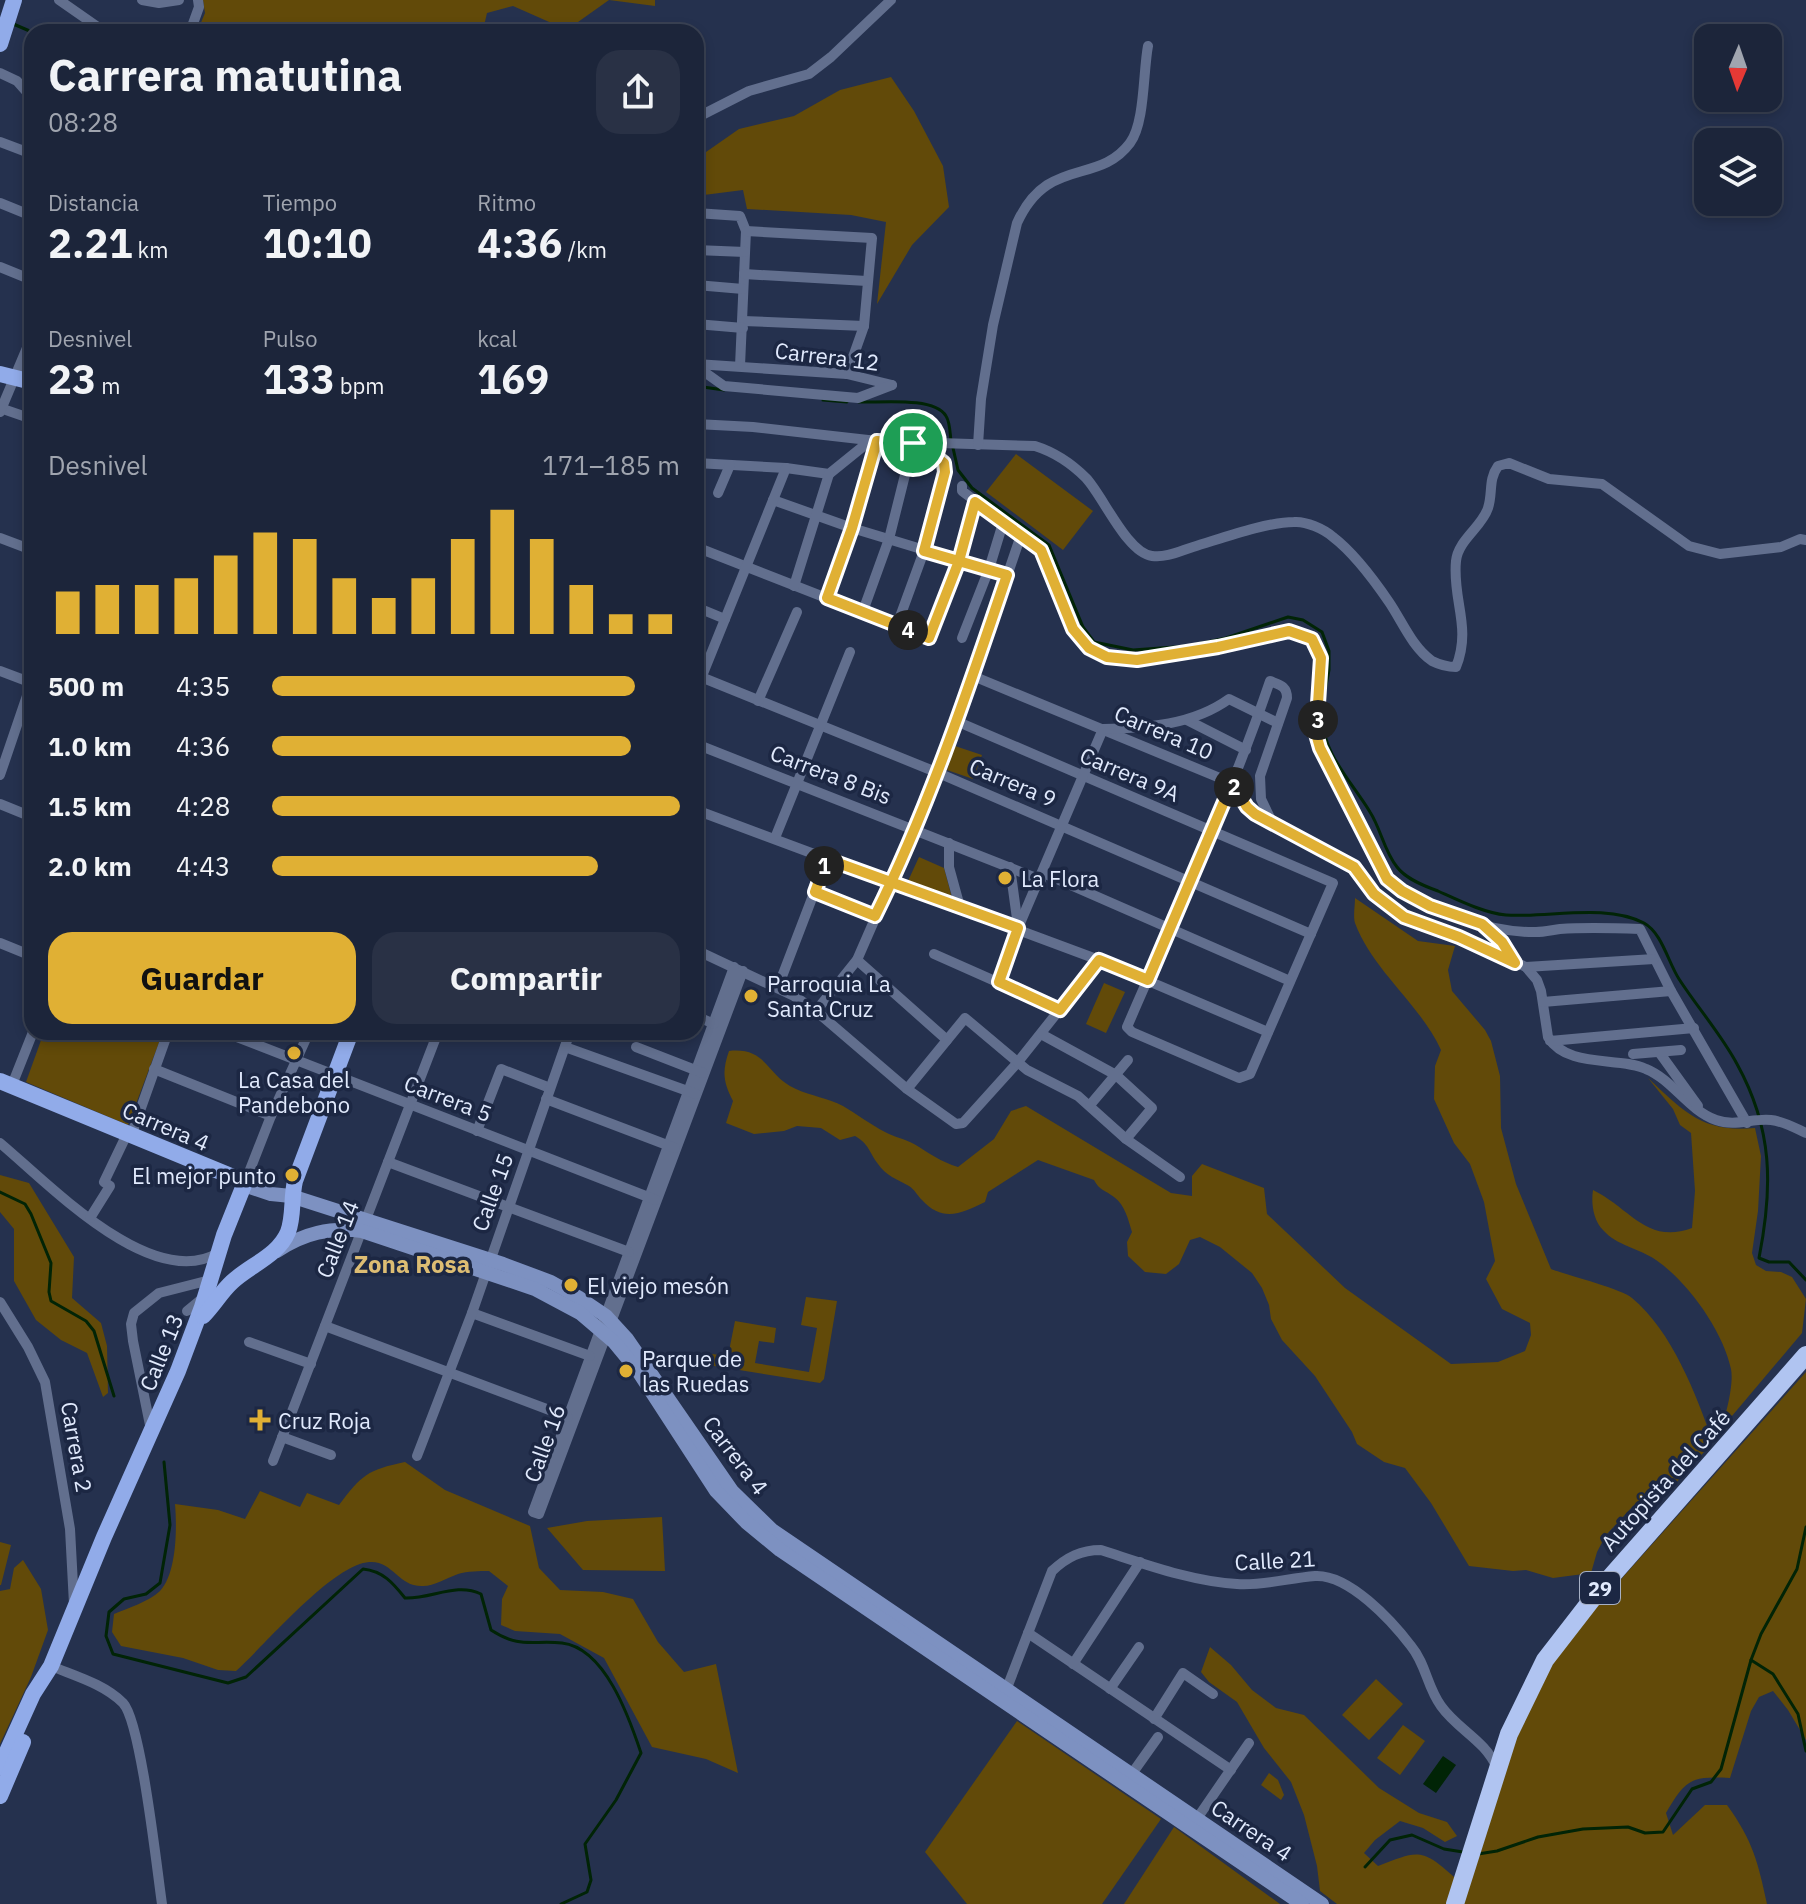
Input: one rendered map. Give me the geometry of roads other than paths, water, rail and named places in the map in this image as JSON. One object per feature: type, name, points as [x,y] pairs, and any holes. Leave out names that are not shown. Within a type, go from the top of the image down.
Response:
[{"type":"highway","name":"Autopista del Café","points":[[1457,1898],[1507,1738],[1534,1678],[1577,1616],[1806,1355]]},
{"type":"main road","points":[[2,38],[12,5]]},
{"type":"main road","points":[[192,1317],[267,1257],[287,1235],[293,1189],[348,1040]]},
{"type":"main road","name":"Carrera 4","points":[[6,1083],[238,1179],[244,1185],[271,1194],[293,1189],[365,1226],[565,1289],[606,1325],[645,1374],[708,1479],[746,1522],[808,1570],[1194,1824],[1322,1904]]},
{"type":"main road","name":"Calle 13","points":[[41,1685],[151,1432],[192,1317],[208,1288],[244,1185]]},
{"type":"main road","name":"Carrera 4","points":[[267,1257],[292,1241],[318,1231],[365,1226]]},
{"type":"main road","points":[[218,1253],[226,1268],[246,1271]]},
{"type":"main road","points":[[0,1767],[33,1694],[41,1685]]},
{"type":"main road","points":[[0,1796],[29,1728],[41,1685]]},
{"type":"main road","name":"Carrera 4","points":[[1003,1696],[1131,1775],[1302,1904]]},
{"type":"street","points":[[59,0],[94,24]]},
{"type":"street","points":[[142,0],[159,3],[179,0]]},
{"type":"street","points":[[193,24],[199,7],[198,0]]},
{"type":"street","points":[[704,114],[749,91],[809,74],[891,0]]},
{"type":"street","points":[[978,445],[981,399],[993,325],[1017,223],[1024,208],[1055,178],[1095,167],[1115,157],[1131,142],[1140,116],[1148,46]]},
{"type":"street","points":[[0,73],[17,81],[24,89]]},
{"type":"street","points":[[0,142],[24,151]]},
{"type":"street","points":[[0,203],[24,213]]},
{"type":"street","points":[[704,214],[740,216],[746,231],[740,366]]},
{"type":"street","points":[[746,231],[872,238],[864,326],[847,374]]},
{"type":"street","points":[[704,250],[745,252]]},
{"type":"street","points":[[0,267],[24,277]]},
{"type":"street","points":[[744,274],[867,281]]},
{"type":"street","points":[[704,286],[743,289]]},
{"type":"street","points":[[704,324],[864,326]]},
{"type":"street","points":[[24,349],[7,376],[1,409],[24,416]]},
{"type":"street","name":"Carrera 12","points":[[704,365],[847,374],[892,385],[858,398],[724,386],[704,371]]},
{"type":"street","points":[[720,383],[719,373],[726,366]]},
{"type":"street","points":[[865,396],[866,378]]},
{"type":"street","points":[[704,424],[913,443],[1035,446],[1065,461],[1087,479],[1137,549],[1150,556],[1168,555],[1237,533],[1295,521],[1317,528],[1333,536],[1352,555],[1388,600],[1413,640],[1431,660],[1446,667],[1456,667],[1464,646],[1456,559],[1462,545],[1488,509],[1492,475],[1498,466],[1509,463],[1549,479],[1602,484],[1689,546],[1720,554],[1781,547],[1800,539],[1806,540]]},
{"type":"street","points":[[794,586],[829,474],[874,440]]},
{"type":"street","points":[[827,598],[852,528],[874,440]]},
{"type":"street","points":[[863,611],[889,539],[913,443]]},
{"type":"street","points":[[897,625],[924,551],[945,472],[944,463],[913,443]]},
{"type":"street","points":[[704,463],[829,474]]},
{"type":"street","points":[[718,493],[730,465]]},
{"type":"street","points":[[704,665],[786,468]]},
{"type":"street","points":[[962,486],[962,491],[975,502],[1041,550],[1073,629],[1089,648],[1107,657],[1137,660],[1218,647],[1289,631],[1312,639],[1321,658],[1316,734],[1320,748],[1387,879],[1430,906],[1482,924],[1536,933],[1559,929],[1640,929],[1671,991],[1749,1123]]},
{"type":"street","points":[[773,500],[852,528],[1007,575]]},
{"type":"street","points":[[704,550],[929,638],[959,561],[975,502]]},
{"type":"street","points":[[962,638],[1003,523]]},
{"type":"street","points":[[816,1011],[857,960],[915,828],[973,676],[1021,535]]},
{"type":"street","points":[[0,538],[24,547]]},
{"type":"street","points":[[704,610],[725,619]]},
{"type":"street","points":[[758,701],[797,612]]},
{"type":"street","points":[[775,838],[850,652]]},
{"type":"street","points":[[0,671],[24,679]]},
{"type":"street","name":"Carrera 10","points":[[973,676],[1232,783],[1247,807],[1354,867],[1374,894],[1404,917],[1459,937],[1520,965]]},
{"type":"street","name":"Carrera 9","points":[[704,678],[1062,825],[1311,934]]},
{"type":"street","points":[[1273,824],[1261,799],[1260,776],[1287,690],[1270,681],[1246,750],[1127,1027],[1132,1032],[1239,1078],[1245,1077],[1250,1074],[1311,934]]},
{"type":"street","points":[[999,982],[1018,928],[1103,729],[1137,728],[1187,720],[1213,711],[1229,699],[1278,723]]},
{"type":"street","points":[[0,775],[24,705]]},
{"type":"street","points":[[1187,720],[1246,750]]},
{"type":"street","name":"Carrera 9A","points":[[956,721],[1333,883],[1311,934]]},
{"type":"street","name":"Carrera 8 Bis","points":[[704,747],[1042,877],[1290,981]]},
{"type":"street","points":[[0,804],[24,814]]},
{"type":"street","points":[[704,813],[1018,928],[1268,1032]]},
{"type":"street","points":[[949,843],[949,867],[960,907]]},
{"type":"street","points":[[778,987],[827,859]]},
{"type":"street","points":[[1010,867],[1018,928]]},
{"type":"street","points":[[815,892],[875,916]]},
{"type":"street","points":[[1482,924],[1537,980],[1543,1002],[1545,1030],[1550,1041],[1585,1059],[1645,1068],[1713,1119],[1726,1123],[1764,1120],[1782,1123],[1806,1133]]},
{"type":"street","points":[[0,943],[24,953]]},
{"type":"street","points":[[704,954],[778,987],[816,1011],[907,1089],[956,1124],[963,1123],[1018,1062],[1099,960]]},
{"type":"street","points":[[934,954],[1060,1010]]},
{"type":"street","points":[[1520,965],[1654,959]]},
{"type":"street","points":[[857,960],[947,1040]]},
{"type":"street","name":"Calle 16","points":[[701,1072],[714,1024],[738,969]]},
{"type":"street","name":"Calle 16","points":[[654,1199],[629,1252],[606,1325],[590,1356],[533,1512],[539,1514],[738,969]]},
{"type":"street","points":[[1543,1002],[1671,991]]},
{"type":"street","points":[[907,1089],[965,1018],[1018,1062],[1090,1105],[1126,1139],[1180,1177]]},
{"type":"street","points":[[704,1020],[714,1024]]},
{"type":"street","points":[[1550,1041],[1694,1028]]},
{"type":"street","points":[[1041,1034],[1116,1075],[1152,1108],[1126,1139]]},
{"type":"street","points":[[6,1083],[29,1040]]},
{"type":"street","points":[[90,1218],[110,1186],[104,1182],[129,1135],[165,1040]]},
{"type":"street","name":"Carrera 5","points":[[243,1040],[654,1199]]},
{"type":"street","name":"Calle 13","points":[[244,1185],[306,1040]]},
{"type":"street","name":"Calle 14","points":[[273,1461],[435,1040]]},
{"type":"street","name":"Calle 15","points":[[417,1456],[472,1313],[567,1040]]},
{"type":"street","points":[[565,1047],[694,1094]]},
{"type":"street","points":[[636,1047],[701,1072]]},
{"type":"street","points":[[1633,1054],[1681,1050]]},
{"type":"street","points":[[1659,1052],[1701,1111]]},
{"type":"street","points":[[1090,1105],[1128,1060]]},
{"type":"street","points":[[154,1069],[271,1116]]},
{"type":"street","points":[[477,1131],[501,1069],[673,1148]]},
{"type":"street","points":[[0,1143],[90,1218],[127,1243],[170,1260],[196,1262],[218,1253]]},
{"type":"street","points":[[388,1162],[629,1252]]},
{"type":"street","points":[[151,1432],[133,1341],[131,1324],[134,1313],[159,1293],[208,1288]]},
{"type":"street","name":"Carrera 2","points":[[1,1306],[28,1347],[45,1382],[70,1529],[75,1610]]},
{"type":"street","points":[[472,1313],[590,1356]]},
{"type":"street","points":[[325,1326],[568,1417]]},
{"type":"street","points":[[249,1342],[311,1364]]},
{"type":"street","points":[[282,1437],[331,1455]]},
{"type":"street","name":"Calle 21","points":[[1003,1696],[1052,1571],[1067,1558],[1088,1550],[1101,1550],[1202,1580],[1236,1584],[1317,1576],[1340,1582],[1367,1600],[1405,1639],[1420,1658],[1440,1705],[1487,1749],[1497,1769]]},
{"type":"street","points":[[1073,1664],[1140,1562]]},
{"type":"street","points":[[1028,1633],[1231,1770]]},
{"type":"street","points":[[1110,1689],[1139,1647]]},
{"type":"street","points":[[51,1666],[92,1682],[112,1695],[130,1713],[162,1904]]},
{"type":"street","points":[[1154,1719],[1183,1673],[1213,1694]]},
{"type":"street","points":[[1131,1775],[1158,1737]]},
{"type":"street","points":[[1478,1740],[1490,1744],[1502,1743],[1507,1738]]},
{"type":"street","points":[[1194,1824],[1249,1743]]},
{"type":"waterway","points":[[11,23],[24,29]]},
{"type":"waterway","points":[[704,387],[724,390]]},
{"type":"waterway","points":[[823,400],[847,402]]},
{"type":"waterway","points":[[859,402],[918,403],[940,410],[949,424],[951,441]]},
{"type":"waterway","points":[[953,448],[958,470],[972,488],[1049,545],[1083,627],[1094,642],[1133,650],[1188,646],[1226,638],[1288,617],[1303,620],[1322,632],[1329,651],[1323,701]]},
{"type":"waterway","points":[[1322,716],[1323,730],[1332,755],[1374,819],[1393,861],[1410,879],[1471,906],[1498,914],[1612,914],[1644,923],[1656,934],[1679,979],[1731,1053],[1758,1112],[1768,1183],[1759,1258],[1769,1262],[1789,1262],[1806,1280]]},
{"type":"waterway","points":[[0,1192],[25,1204],[31,1214],[51,1263],[51,1301],[86,1321],[94,1331],[114,1396]]},
{"type":"waterway","points":[[164,1462],[170,1525],[160,1583],[146,1594],[124,1599],[109,1612],[106,1636],[113,1654],[228,1683],[246,1677],[363,1569],[382,1575],[405,1598],[453,1590],[481,1594],[491,1630],[501,1636],[518,1642],[562,1643],[591,1657],[613,1686],[641,1753],[616,1800],[585,1844],[591,1880],[587,1892],[561,1904]]},
{"type":"waterway","points":[[1478,1854],[1538,1837],[1583,1829],[1628,1827],[1645,1833],[1663,1832],[1692,1789],[1711,1782],[1721,1769],[1751,1660],[1761,1634],[1797,1569],[1806,1527]]},
{"type":"waterway","points":[[1751,1660],[1773,1674],[1798,1714],[1806,1751]]},
{"type":"waterway","points":[[1365,1867],[1390,1840],[1412,1835],[1444,1849],[1463,1852]]},
{"type":"place","name":"La Flora","points":[[1005,878]]},
{"type":"place","name":"Parroquia La Santa Cruz","points":[[751,996]]},
{"type":"place","name":"La Casa del Pandebono","points":[[294,1053]]},
{"type":"place","name":"El mejor punto","points":[[292,1175]]},
{"type":"place","name":"El viejo mesón","points":[[571,1285]]},
{"type":"place","name":"Parque de las Ruedas","points":[[626,1371]]},
{"type":"place","name":"Cruz Roja","points":[[260,1420]]},
{"type":"district","name":"Zona Rosa","points":[[412,1264]]}]
